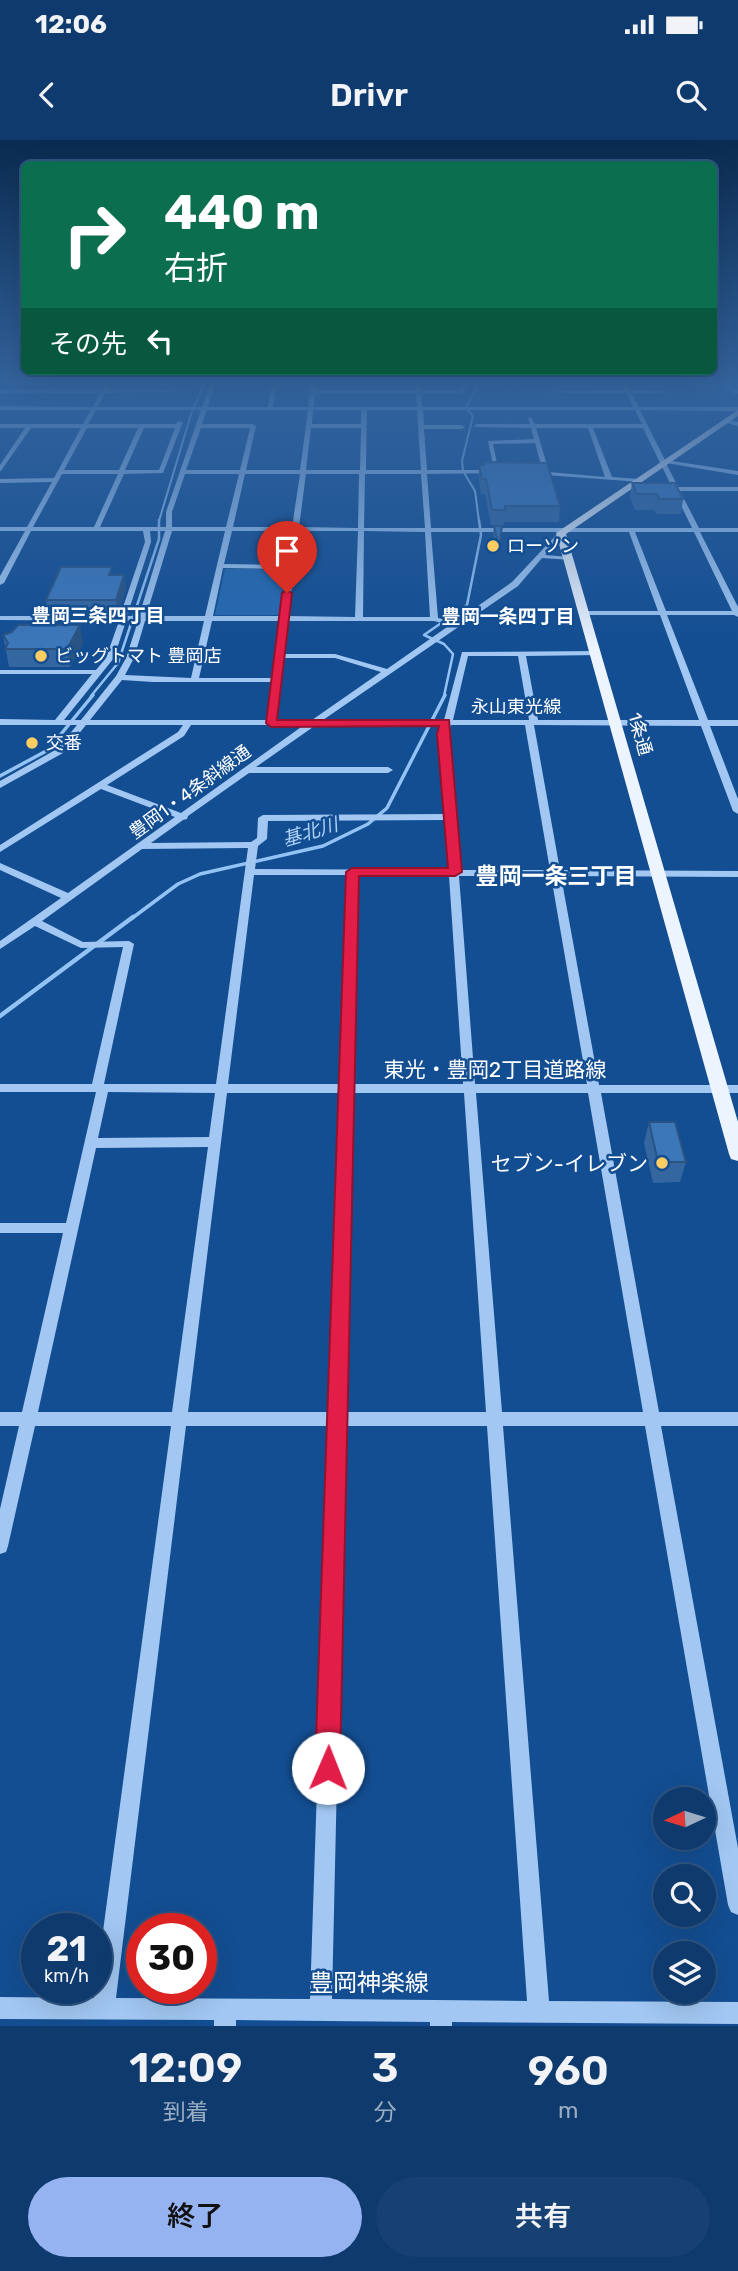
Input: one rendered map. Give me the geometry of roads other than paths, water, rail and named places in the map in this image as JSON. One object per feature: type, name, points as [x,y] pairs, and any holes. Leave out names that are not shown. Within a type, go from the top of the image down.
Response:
[{"type":"main road","points":[[564,531],[653,471]]},
{"type":"main road","name":"1条通","points":[[564,531],[738,1154]]},
{"type":"street","points":[[0,583],[59,472],[161,471]]},
{"type":"street","points":[[606,471],[609,478]]},
{"type":"street","points":[[586,613],[738,614],[668,471]]},
{"type":"street","points":[[96,529],[120,472]]},
{"type":"street","points":[[0,785],[60,751],[120,677],[130,658],[167,529],[169,512],[183,472],[509,472]]},
{"type":"street","points":[[194,680],[243,472]]},
{"type":"street","points":[[271,723],[302,472]]},
{"type":"street","points":[[359,619],[363,472]]},
{"type":"street","points":[[424,472],[440,620]]},
{"type":"street","points":[[522,472],[639,481]]},
{"type":"street","points":[[0,481],[54,480]]},
{"type":"street","points":[[676,489],[738,489]]},
{"type":"street","points":[[0,529],[738,530]]},
{"type":"street","points":[[61,722],[110,658],[148,542],[148,529]]},
{"type":"street","points":[[631,529],[738,811]]},
{"type":"street","name":"豊岡1・4条斜線通","points":[[0,946],[184,817],[246,770],[514,584],[564,531]]},
{"type":"street","points":[[538,556],[570,559]]},
{"type":"street","points":[[0,559],[14,559]]},
{"type":"street","points":[[220,566],[291,567]]},
{"type":"street","points":[[0,618],[440,620],[457,625]]},
{"type":"street","points":[[539,2010],[442,723],[451,714],[465,654],[597,653]]},
{"type":"street","points":[[522,654],[594,1088],[738,1905]]},
{"type":"street","points":[[279,656],[335,656],[389,672]]},
{"type":"street","points":[[0,672],[98,672]]},
{"type":"street","points":[[120,677],[277,680]]},
{"type":"street","name":"永山東光線","points":[[0,722],[738,723]]},
{"type":"street","points":[[0,849],[181,734],[188,723]]},
{"type":"street","points":[[246,770],[388,770]]},
{"type":"street","points":[[101,786],[184,817]]},
{"type":"street","points":[[104,2007],[251,860],[262,839],[263,818],[451,817]]},
{"type":"street","points":[[142,846],[352,872],[738,874]]},
{"type":"street","points":[[0,866],[68,897]]},
{"type":"street","points":[[321,2009],[352,872]]},
{"type":"street","points":[[0,1546],[92,1143],[100,1088],[129,944],[81,945],[35,922]]},
{"type":"street","name":"東光・豊岡2丁目道路線","points":[[0,1088],[738,1089]]},
{"type":"street","points":[[92,1143],[215,1142]]},
{"type":"street","points":[[0,1228],[73,1228]]},
{"type":"street","points":[[0,1419],[738,1419]]},
{"type":"street","name":"豊岡神楽線","points":[[0,2008],[104,2007],[226,2017],[321,2009],[441,2018],[539,2010],[638,2019],[738,2013]]},
{"type":"waterway","points":[[159,521],[174,471]]},
{"type":"waterway","name":"基北川","points":[[463,471],[475,491],[479,521]]},
{"type":"waterway","name":"基北川","points":[[444,696],[453,654],[444,644],[424,635],[467,605],[481,535],[479,520]]},
{"type":"waterway","points":[[91,696],[118,663],[159,539],[159,521]]},
{"type":"waterway","points":[[0,776],[48,750],[93,695]]},
{"type":"waterway","name":"基北川","points":[[131,919],[178,884],[200,874],[323,846],[368,824],[387,808],[445,695]]},
{"type":"waterway","name":"基北川","points":[[0,1016],[133,917]]},
{"type":"place","name":"ローソン","points":[[493,546]]},
{"type":"place","name":"ビッグトマト 豊岡店","points":[[41,656]]},
{"type":"place","name":"交番","points":[[32,743]]},
{"type":"place","name":"セブン-イレブン","points":[[662,1163]]},
{"type":"district","name":"豊岡三条四丁目","points":[[98,615]]},
{"type":"district","name":"豊岡一条四丁目","points":[[508,616]]},
{"type":"district","name":"豊岡一条三丁目","points":[[556,876]]}]
